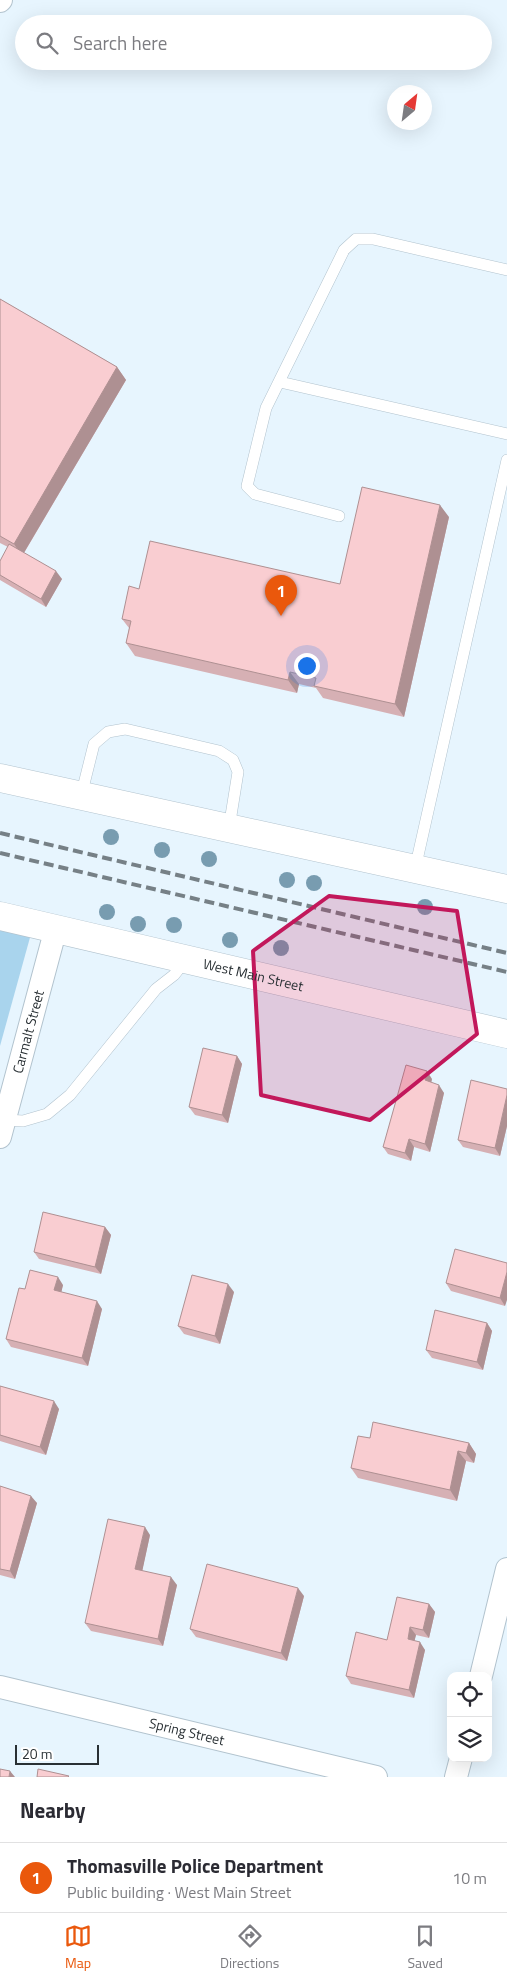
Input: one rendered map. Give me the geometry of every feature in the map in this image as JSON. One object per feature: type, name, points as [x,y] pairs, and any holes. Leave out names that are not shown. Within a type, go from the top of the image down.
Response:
[{"type":"main road","points":[[0,778],[507,890]]},
{"type":"main road","name":"West Main Street","points":[[0,916],[507,1034]]},
{"type":"street","name":"Carmalt Street","points":[[2,1128],[56,928]]},
{"type":"street","points":[[482,1672],[506,1582]]},
{"type":"street","name":"Spring Street","points":[[0,1687],[376,1777]]},
{"type":"street","points":[[456,1777],[460,1762]]},
{"type":"lane","points":[[339,516],[255,494],[248,486],[266,408],[344,250],[356,240],[374,239],[507,270]]},
{"type":"lane","points":[[280,382],[507,434]]},
{"type":"lane","points":[[415,869],[507,460]]},
{"type":"lane","points":[[81,796],[94,744],[108,732],[125,729],[219,751],[233,760],[238,772],[229,828]]},
{"type":"lane","points":[[2,1128],[46,1114],[70,1095],[156,990],[174,975],[186,959]]},
{"type":"highlighted area","points":[[329,896],[457,911],[477,1034],[370,1120],[261,1095],[253,951]]},
{"type":"shaded area","points":[[0,917],[34,923],[0,1046]]},
{"type":"building","points":[[0,299],[117,367],[14,544],[0,536]]},
{"type":"building","points":[[362,487],[440,505],[395,704],[314,686],[316,678],[290,672],[288,680],[126,643],[131,621],[122,619],[129,586],[139,589],[150,541],[340,584]]},
{"type":"building","points":[[9,544],[56,571],[41,599],[0,575],[0,561]]},
{"type":"building","points":[[203,1048],[237,1056],[222,1115],[189,1107]]},
{"type":"building","points":[[406,1065],[427,1071],[425,1080],[439,1085],[425,1144],[409,1139],[405,1153],[383,1147]]},
{"type":"building","points":[[471,1080],[507,1089],[495,1148],[458,1140]]},
{"type":"building","points":[[43,1212],[105,1227],[95,1267],[34,1252]]},
{"type":"building","points":[[455,1249],[507,1263],[507,1272],[500,1298],[446,1283]]},
{"type":"building","points":[[30,1270],[58,1277],[54,1290],[97,1301],[82,1358],[6,1339],[19,1288],[25,1289]]},
{"type":"building","points":[[192,1275],[228,1284],[215,1336],[178,1326]]},
{"type":"building","points":[[435,1310],[487,1323],[477,1362],[426,1350]]},
{"type":"building","points":[[0,1386],[54,1401],[40,1447],[0,1435]]},
{"type":"building","points":[[373,1422],[469,1443],[466,1453],[458,1451],[450,1490],[351,1468],[358,1436],[370,1438]]},
{"type":"building","points":[[0,1486],[31,1496],[10,1571],[0,1569]]},
{"type":"building","points":[[108,1519],[145,1527],[135,1569],[171,1577],[158,1639],[85,1623]]},
{"type":"building","points":[[207,1564],[298,1588],[281,1653],[190,1629]]},
{"type":"building","points":[[397,1597],[429,1604],[423,1630],[410,1627],[408,1639],[420,1642],[409,1690],[346,1676],[356,1632],[387,1640]]},
{"type":"building","points":[[0,1769],[10,1771],[9,1777],[0,1777]]},
{"type":"building","points":[[38,1769],[69,1776],[37,1777]]},
{"type":"railway","points":[[0,833],[507,953]]},
{"type":"railway","points":[[0,853],[507,972]]},
{"type":"place","name":"Thomasville Police Department","points":[[281,616]]}]
